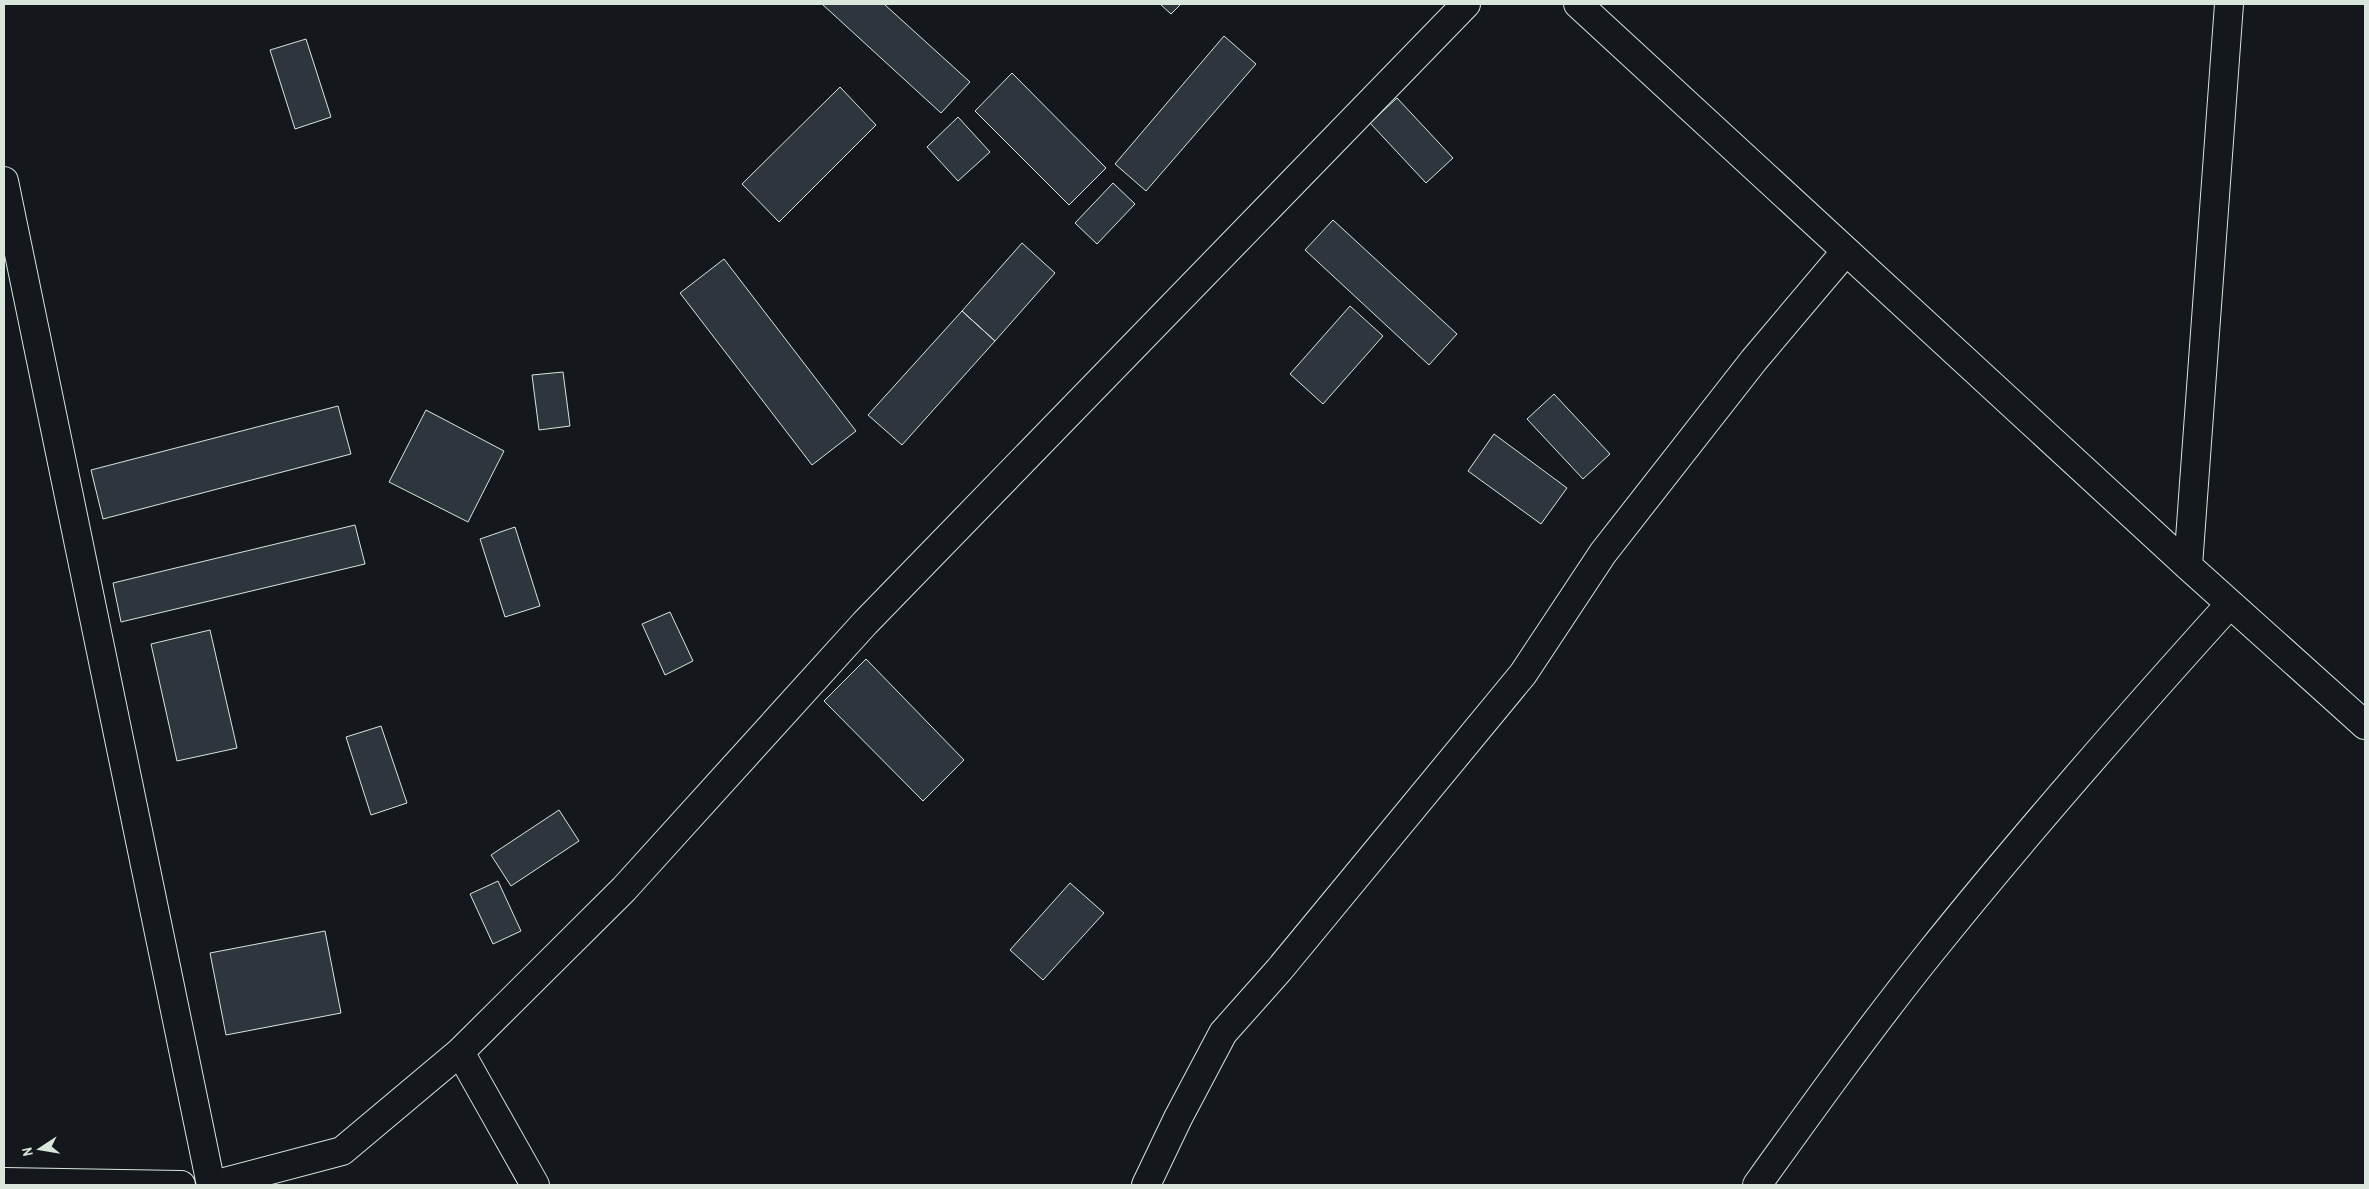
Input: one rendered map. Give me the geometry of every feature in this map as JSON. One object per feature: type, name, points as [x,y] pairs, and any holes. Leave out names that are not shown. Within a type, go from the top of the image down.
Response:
[{"type":"street","points":[[4,181],[212,1185],[342,1151],[460,1052],[624,889],[866,623],[1466,4]]},
{"type":"street","points":[[1578,4],[2188,566],[2365,725]]},
{"type":"street","points":[[2188,566],[2229,4]]},
{"type":"street","points":[[1146,1185],[1178,1118],[1224,1033],[1279,970],[1523,674],[1603,553],[1754,360],[1846,251]]},
{"type":"street","points":[[1757,1185],[1929,953],[2106,742],[2230,604]]},
{"type":"street","points":[[460,1052],[535,1185]]},
{"type":"street","points":[[4,1182],[181,1185]]},
{"type":"building","points":[[822,4],[884,4],[970,82],[941,113]]},
{"type":"building","points":[[1160,4],[1181,4],[1171,14]]},
{"type":"building","points":[[1224,36],[1256,64],[1146,191],[1115,164]]},
{"type":"building","points":[[306,39],[331,117],[295,129],[270,50]]},
{"type":"building","points":[[1012,73],[1106,168],[1069,205],[975,111]]},
{"type":"building","points":[[840,87],[876,125],[779,222],[742,184]]},
{"type":"building","points":[[1397,98],[1453,158],[1426,183],[1370,123]]},
{"type":"building","points":[[958,117],[990,152],[958,181],[927,147]]},
{"type":"building","points":[[1113,183],[1135,204],[1097,244],[1075,223]]},
{"type":"building","points":[[1333,220],[1457,334],[1429,365],[1305,250]]},
{"type":"building","points":[[1022,243],[1055,273],[995,341],[962,311]]},
{"type":"building","points":[[724,259],[856,431],[812,465],[680,293]]},
{"type":"building","points":[[1350,306],[1383,336],[1323,404],[1290,374]]},
{"type":"building","points":[[962,311],[995,341],[902,445],[868,415]]},
{"type":"building","points":[[563,372],[570,426],[539,430],[532,375]]},
{"type":"building","points":[[1554,394],[1610,454],[1583,479],[1527,419]]},
{"type":"building","points":[[338,406],[351,454],[103,519],[91,470]]},
{"type":"building","points":[[426,410],[504,451],[468,522],[389,482]]},
{"type":"building","points":[[1494,434],[1567,488],[1541,524],[1468,471]]},
{"type":"building","points":[[355,525],[365,564],[121,622],[113,583]]},
{"type":"building","points":[[515,527],[540,606],[505,617],[480,539]]},
{"type":"building","points":[[670,612],[693,661],[665,675],[642,624]]},
{"type":"building","points":[[210,630],[237,748],[177,761],[151,644]]},
{"type":"building","points":[[866,659],[964,760],[923,801],[824,701]]},
{"type":"building","points":[[381,726],[407,803],[371,815],[346,737]]},
{"type":"building","points":[[559,810],[579,841],[511,886],[491,855]]},
{"type":"building","points":[[498,881],[521,931],[493,944],[470,894]]},
{"type":"building","points":[[1070,883],[1104,913],[1043,980],[1010,950]]},
{"type":"building","points":[[325,931],[341,1013],[226,1035],[210,953]]}]
